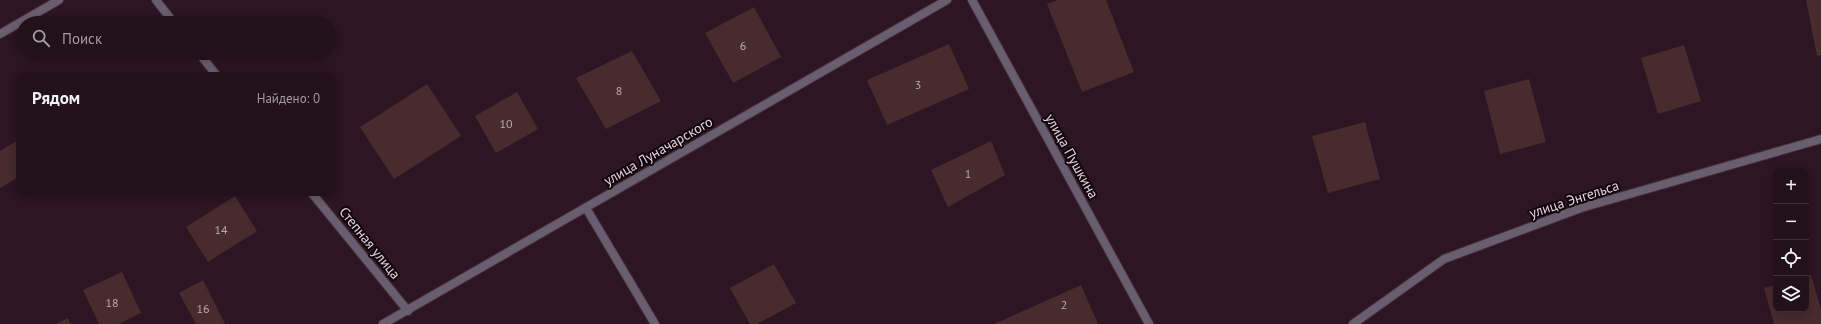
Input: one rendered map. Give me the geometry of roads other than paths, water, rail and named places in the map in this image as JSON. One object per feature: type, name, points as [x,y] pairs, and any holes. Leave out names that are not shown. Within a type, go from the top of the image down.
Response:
[{"type":"street","points":[[31,16],[59,0]]},
{"type":"street","points":[[156,0],[169,16]]},
{"type":"street","name":"улица Луначарского","points":[[383,324],[947,0]]},
{"type":"street","name":"улица Пушкина","points":[[972,0],[1149,324]]},
{"type":"street","points":[[0,34],[16,25]]},
{"type":"street","points":[[204,60],[214,72]]},
{"type":"street","name":"улица Энгельса","points":[[1353,324],[1444,259],[1581,208],[1821,139]]},
{"type":"street","name":"Степная улица","points":[[314,196],[408,311]]},
{"type":"street","points":[[586,208],[655,324]]}]
